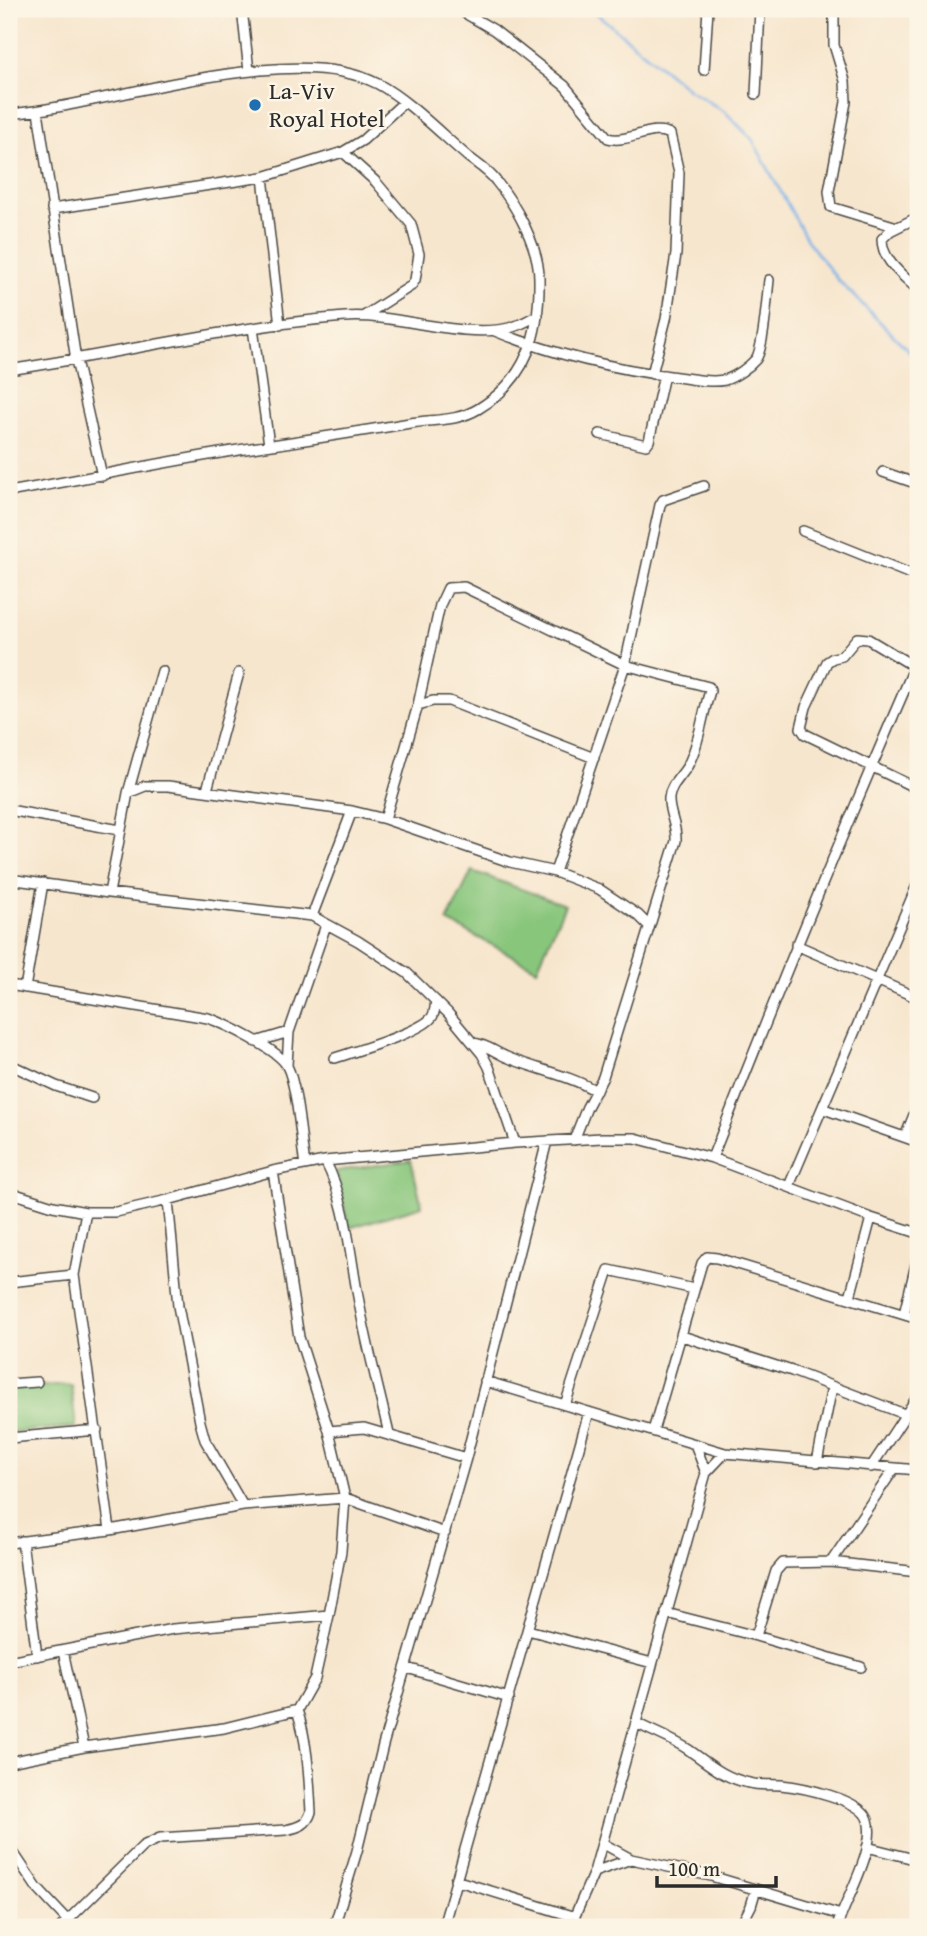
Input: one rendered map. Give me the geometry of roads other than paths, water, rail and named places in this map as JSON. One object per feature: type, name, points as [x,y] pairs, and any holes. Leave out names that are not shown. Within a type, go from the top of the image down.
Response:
[{"type":"street","points":[[242,9],[249,71]]},
{"type":"street","points":[[458,9],[494,30],[565,86],[608,138],[621,139],[658,131],[670,134],[679,173],[676,254],[666,319],[652,374]]},
{"type":"street","points":[[704,70],[708,9]]},
{"type":"street","points":[[756,94],[760,9]]},
{"type":"street","points":[[834,9],[834,45],[845,80],[846,102],[829,203],[831,207],[897,227]]},
{"type":"street","points":[[9,114],[38,111],[249,71],[276,68],[349,74],[380,85],[496,180],[528,233],[539,271],[538,315],[532,346],[504,389],[466,416],[269,445],[9,492]]},
{"type":"street","points":[[52,209],[263,177],[343,152],[363,140],[403,103]]},
{"type":"street","points":[[38,111],[76,360],[102,476]]},
{"type":"street","points":[[343,152],[371,177],[391,203],[407,217],[415,233],[419,254],[415,281],[411,286],[364,316]]},
{"type":"street","points":[[263,177],[280,325]]},
{"type":"street","points":[[918,217],[897,227],[882,239],[885,256],[918,290]]},
{"type":"street","points":[[493,331],[532,346],[593,363],[652,374],[710,381],[727,380],[744,370],[757,357],[769,280]]},
{"type":"street","points":[[9,370],[253,328],[364,316],[440,327],[493,331],[512,328],[538,315]]},
{"type":"street","points":[[253,328],[269,445]]},
{"type":"street","points":[[600,435],[646,445],[664,375]]},
{"type":"street","points":[[883,472],[918,484]]},
{"type":"street","points":[[555,872],[625,665],[660,505],[663,500],[704,486]]},
{"type":"street","points":[[803,531],[918,576]]},
{"type":"street","points":[[385,819],[418,705],[440,605],[448,588],[464,587],[625,665],[705,685],[710,691],[696,746],[688,765],[671,790],[669,800],[677,827],[676,841],[603,1077],[574,1140]]},
{"type":"street","points":[[712,1158],[796,945],[871,766],[917,663],[868,639],[857,638],[842,656],[827,662],[806,707],[801,728],[805,734],[871,766],[918,789]]},
{"type":"street","points":[[109,893],[128,793],[162,671]]},
{"type":"street","points":[[207,790],[239,673]]},
{"type":"street","points":[[418,705],[449,701],[594,758]]},
{"type":"street","points":[[128,793],[145,786],[207,790],[352,811],[385,819],[510,862],[555,872],[599,889],[638,915],[649,926]]},
{"type":"street","points":[[9,810],[120,830]]},
{"type":"street","points":[[312,916],[352,811]]},
{"type":"street","points":[[9,879],[312,916],[389,960],[436,1001],[473,1043],[489,1067],[515,1143]]},
{"type":"street","points":[[25,988],[43,883]]},
{"type":"street","points":[[789,1186],[918,883]]},
{"type":"street","points":[[638,915],[655,908]]},
{"type":"street","points":[[305,1165],[292,1082],[286,1065],[289,1032],[326,925]]},
{"type":"street","points":[[796,945],[918,998]]},
{"type":"street","points":[[9,985],[208,1018],[223,1023],[256,1042],[286,1065]]},
{"type":"street","points":[[335,1058],[407,1033],[426,1023],[432,1017],[436,1001]]},
{"type":"street","points":[[256,1042],[289,1032]]},
{"type":"street","points":[[473,1043],[485,1045],[519,1062],[568,1076],[596,1091]]},
{"type":"street","points":[[9,1065],[56,1086],[92,1098]]},
{"type":"street","points":[[905,1137],[918,1105]]},
{"type":"street","points":[[824,1109],[918,1142]]},
{"type":"street","points":[[9,1192],[53,1206],[86,1212],[116,1212],[273,1171],[325,1161],[515,1143],[635,1138],[712,1158],[918,1233]]},
{"type":"street","points":[[334,1927],[357,1851],[383,1745],[466,1458],[547,1142]]},
{"type":"street","points":[[325,1161],[341,1210],[364,1330],[389,1434]]},
{"type":"street","points":[[9,1846],[65,1924],[151,1841],[160,1838],[286,1830],[301,1826],[309,1820],[311,1812],[307,1749],[297,1710],[314,1678],[329,1615],[341,1550],[345,1498],[329,1431],[299,1337],[273,1171]]},
{"type":"street","points":[[169,1200],[178,1306],[200,1422],[205,1440],[243,1506]]},
{"type":"street","points":[[86,1212],[74,1275],[110,1530]]},
{"type":"street","points":[[850,1297],[871,1218]]},
{"type":"street","points":[[904,1314],[918,1256]]},
{"type":"street","points":[[653,1432],[702,1263],[707,1257],[918,1319]]},
{"type":"street","points":[[565,1405],[609,1270],[694,1289]]},
{"type":"street","points":[[9,1282],[74,1275]]},
{"type":"street","points":[[681,1336],[907,1415]]},
{"type":"street","points":[[485,1381],[724,1453],[918,1470]]},
{"type":"street","points":[[9,1384],[37,1382]]},
{"type":"street","points":[[817,1462],[832,1387]]},
{"type":"street","points":[[871,1467],[918,1396]]},
{"type":"street","points":[[443,1927],[589,1412]]},
{"type":"street","points":[[329,1431],[363,1428],[466,1458]]},
{"type":"street","points":[[9,1438],[97,1430]]},
{"type":"street","points":[[695,1444],[706,1473]]},
{"type":"street","points":[[570,1927],[594,1872],[603,1843],[706,1473],[724,1453]]},
{"type":"street","points":[[831,1562],[894,1469]]},
{"type":"street","points":[[9,1543],[110,1530],[243,1506],[345,1498],[445,1533]]},
{"type":"street","points":[[22,1541],[37,1656]]},
{"type":"street","points":[[756,1636],[776,1571],[783,1563],[831,1562],[918,1572]]},
{"type":"street","points":[[667,1614],[756,1636],[860,1667]]},
{"type":"street","points":[[9,1661],[173,1629],[329,1615]]},
{"type":"street","points":[[528,1630],[652,1663]]},
{"type":"street","points":[[63,1651],[84,1747]]},
{"type":"street","points":[[407,1668],[509,1698]]},
{"type":"street","points":[[9,1762],[84,1747],[223,1728],[297,1710]]},
{"type":"street","points":[[636,1723],[688,1749],[722,1775],[750,1783],[786,1786],[846,1801],[865,1814],[869,1820],[870,1832],[867,1847],[837,1927]]},
{"type":"street","points":[[603,1843],[631,1859],[674,1866],[841,1914]]},
{"type":"street","points":[[867,1847],[918,1860]]},
{"type":"street","points":[[594,1872],[631,1859]]},
{"type":"street","points":[[456,1880],[576,1917]]},
{"type":"street","points":[[740,1927],[756,1889]]},
{"type":"waterway","points":[[591,9],[688,89],[725,112],[752,139],[807,240],[837,279],[918,360]]},
{"type":"place","name":"La-Viv Royal Hotel","points":[[255,105]]}]
